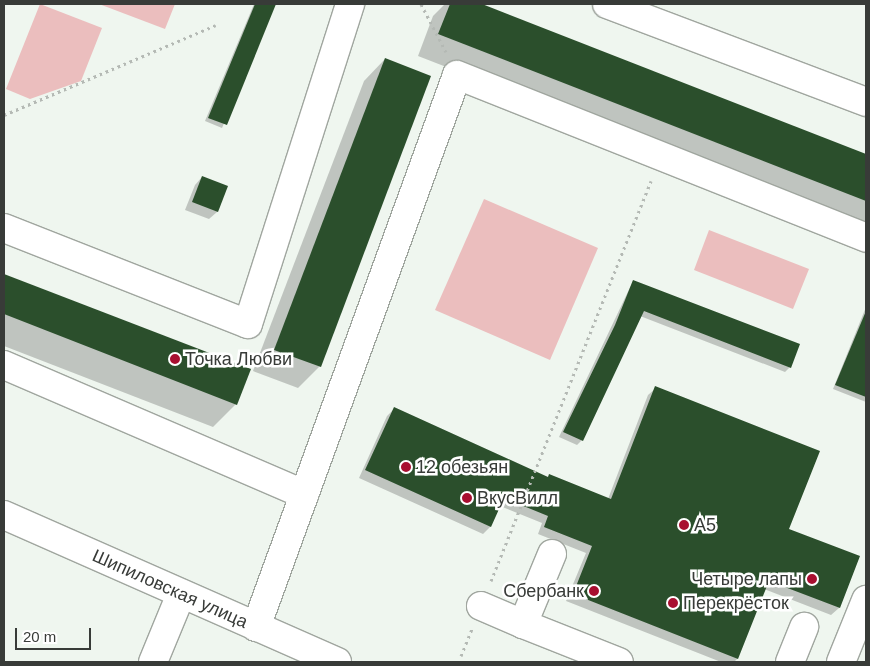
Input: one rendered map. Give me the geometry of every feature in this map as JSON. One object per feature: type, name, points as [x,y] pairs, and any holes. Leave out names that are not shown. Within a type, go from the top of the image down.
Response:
[{"type":"main road","points":[[4,228],[248,324],[350,4]]},
{"type":"main road","points":[[607,4],[866,102]]},
{"type":"main road","points":[[256,627],[457,75],[866,238]]},
{"type":"main road","points":[[4,365],[304,494]]},
{"type":"main road","name":"Шипиловская улица","points":[[4,515],[337,662]]},
{"type":"main road","points":[[523,624],[552,554]]},
{"type":"main road","points":[[153,662],[182,594]]},
{"type":"main road","points":[[841,662],[866,600]]},
{"type":"main road","points":[[481,606],[619,662]]},
{"type":"main road","points":[[790,662],[804,627]]},
{"type":"path","points":[[421,4],[457,75]]},
{"type":"path","points":[[4,115],[216,25]]},
{"type":"path","points":[[461,656],[662,156]]},
{"type":"shaded area","points":[[40,4],[102,28],[81,81],[30,99],[6,89]]},
{"type":"shaded area","points":[[99,4],[175,4],[165,29]]},
{"type":"shaded area","points":[[484,199],[598,248],[550,360],[435,310]]},
{"type":"shaded area","points":[[709,230],[809,269],[793,309],[694,270]]},
{"type":"building","points":[[255,4],[276,4],[227,125],[208,118]]},
{"type":"building","points":[[450,4],[482,4],[866,154],[866,201],[438,34]]},
{"type":"building","points":[[385,58],[431,76],[321,367],[274,350]]},
{"type":"building","points":[[202,176],[228,186],[218,212],[192,202]]},
{"type":"building","points":[[4,274],[251,369],[237,405],[4,314]]},
{"type":"building","points":[[633,280],[800,344],[791,368],[644,311],[583,441],[563,432],[615,325]]},
{"type":"building","points":[[866,311],[866,397],[835,385]]},
{"type":"building","points":[[655,386],[820,451],[789,529],[860,556],[840,608],[769,581],[738,659],[573,594],[592,546],[544,527],[548,516],[504,498],[491,527],[365,470],[394,407],[548,477],[549,474],[611,499]]},
{"type":"place","name":"Точка Любви","points":[[175,359]]},
{"type":"place","name":"12 обезьян","points":[[406,467]]},
{"type":"place","name":"ВкусВилл","points":[[467,498]]},
{"type":"place","name":"А5","points":[[684,525]]},
{"type":"place","name":"Четыре лапы","points":[[812,579]]},
{"type":"place","name":"Сбербанк","points":[[594,591]]},
{"type":"place","name":"Перекрёсток","points":[[673,603]]}]
